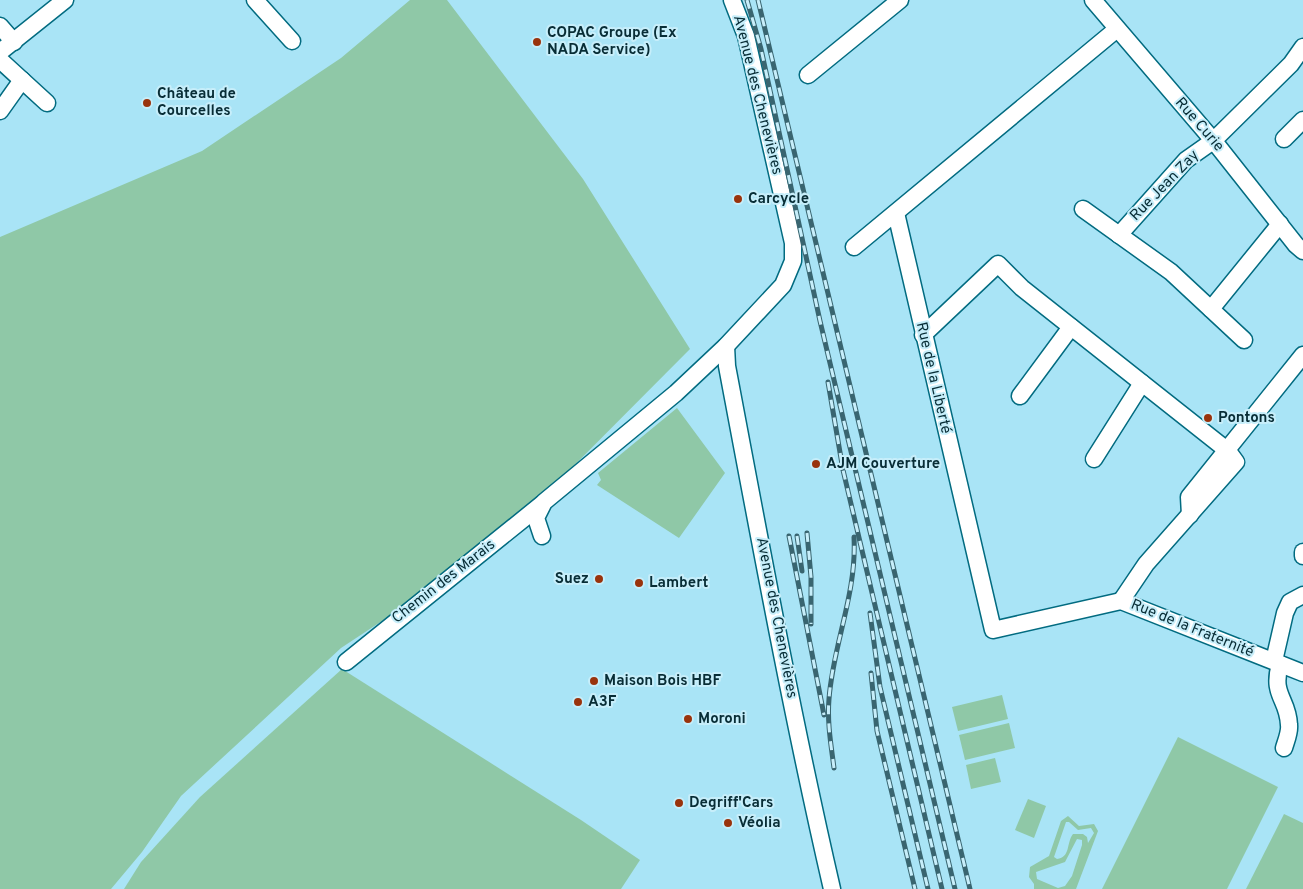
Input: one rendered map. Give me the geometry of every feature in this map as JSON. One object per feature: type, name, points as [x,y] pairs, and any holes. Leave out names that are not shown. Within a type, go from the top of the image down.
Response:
[{"type":"street","points":[[0,52],[65,0]]},
{"type":"street","name":"Avenue des Chenevières","points":[[544,502],[676,393],[726,346],[782,285],[790,269],[794,252],[749,50],[732,0]]},
{"type":"street","points":[[808,75],[900,0]]},
{"type":"street","name":"Rue Curie","points":[[1093,0],[1213,140],[1303,250]]},
{"type":"street","points":[[263,3],[292,41]]},
{"type":"street","points":[[0,26],[14,42]]},
{"type":"street","points":[[854,247],[1117,30]]},
{"type":"street","name":"Rue Jean Zay","points":[[1119,235],[1186,160],[1213,140],[1291,64],[1303,47]]},
{"type":"street","points":[[0,60],[47,103]]},
{"type":"street","points":[[0,111],[22,80]]},
{"type":"street","points":[[1284,139],[1303,120]]},
{"type":"street","name":"Rue Jean Zay","points":[[1082,209],[1172,272],[1244,340]]},
{"type":"street","name":"Rue de la Liberté","points":[[896,213],[992,630]]},
{"type":"street","points":[[1211,309],[1280,224]]},
{"type":"street","points":[[923,335],[998,264],[1022,288],[1228,450]]},
{"type":"street","points":[[1020,396],[1071,327]]},
{"type":"street","name":"Avenue des Chenevières","points":[[726,346],[726,366],[788,685],[808,787],[832,889]]},
{"type":"street","points":[[1121,601],[1146,564],[1190,515],[1189,497],[1303,355]]},
{"type":"street","points":[[1094,459],[1142,383]]},
{"type":"street","points":[[542,536],[536,518],[544,502]]},
{"type":"street","name":"Chemin des Marais","points":[[346,662],[544,502]]},
{"type":"street","name":"Rue de la Fraternité","points":[[1284,748],[1290,727],[1287,710],[1277,691],[1277,662],[1285,613],[1290,602],[1303,595]]},
{"type":"street","name":"Rue de la Fraternité","points":[[992,630],[1121,601],[1303,673]]},
{"type":"green space","points":[[410,0],[447,0],[583,179],[690,349],[491,549],[341,648],[181,796],[142,852],[111,889],[0,889],[0,237],[202,151],[341,58]]},
{"type":"green space","points":[[677,408],[725,473],[679,538],[597,485],[601,480],[598,473]]},
{"type":"green space","points":[[342,669],[581,820],[640,860],[621,889],[124,889],[141,862],[200,797]]},
{"type":"green space","points":[[1002,695],[1008,719],[958,731],[952,707]]},
{"type":"green space","points":[[1009,723],[1015,748],[965,760],[959,735]]},
{"type":"green space","points":[[1178,737],[1278,787],[1227,889],[1102,889]]},
{"type":"green space","points":[[995,758],[1001,782],[971,789],[966,765]]},
{"type":"green space","points":[[1028,799],[1046,806],[1034,838],[1015,830]]},
{"type":"green space","points":[[1284,814],[1303,823],[1303,889],[1246,889]]},
{"type":"green space","points":[[1068,816],[1079,826],[1094,824],[1098,831],[1076,889],[1034,889],[1034,884],[1029,877],[1030,867],[1049,856],[1061,821]],"holes":[[[1066,822],[1069,822],[1078,830],[1091,828],[1094,833],[1088,843],[1087,837],[1083,834],[1073,834],[1066,853],[1057,859],[1054,857]],[[1077,839],[1082,840],[1082,845],[1072,876],[1065,886],[1058,888],[1037,879],[1036,872],[1065,862]]]},
{"type":"railway","points":[[747,0],[761,49],[820,321],[955,889]]},
{"type":"railway","points":[[758,0],[970,889]]},
{"type":"railway","points":[[828,382],[843,470],[942,889]]},
{"type":"railway","points":[[807,533],[811,577],[811,624]]},
{"type":"railway","points":[[789,536],[824,715]]},
{"type":"railway","points":[[797,536],[802,571]]},
{"type":"railway","points":[[834,768],[829,725],[829,699],[831,679],[852,579],[854,537]]},
{"type":"railway","points":[[870,613],[880,687],[928,889]]},
{"type":"railway","points":[[871,673],[877,731],[915,889]]},
{"type":"place","name":"COPAC Groupe (Ex NADA Service)","points":[[537,42]]},
{"type":"place","name":"Château de Courcelles","points":[[147,103]]},
{"type":"place","name":"Carcycle","points":[[738,199]]},
{"type":"place","name":"Pontons","points":[[1208,418]]},
{"type":"place","name":"AJM Couverture","points":[[816,464]]},
{"type":"place","name":"Suez","points":[[599,579]]},
{"type":"place","name":"Lambert","points":[[639,583]]},
{"type":"place","name":"Maison Bois HBF","points":[[594,681]]},
{"type":"place","name":"A3F","points":[[578,702]]},
{"type":"place","name":"Moroni","points":[[688,719]]},
{"type":"place","name":"Degriff'Cars","points":[[679,803]]},
{"type":"place","name":"Véolia","points":[[728,823]]}]
